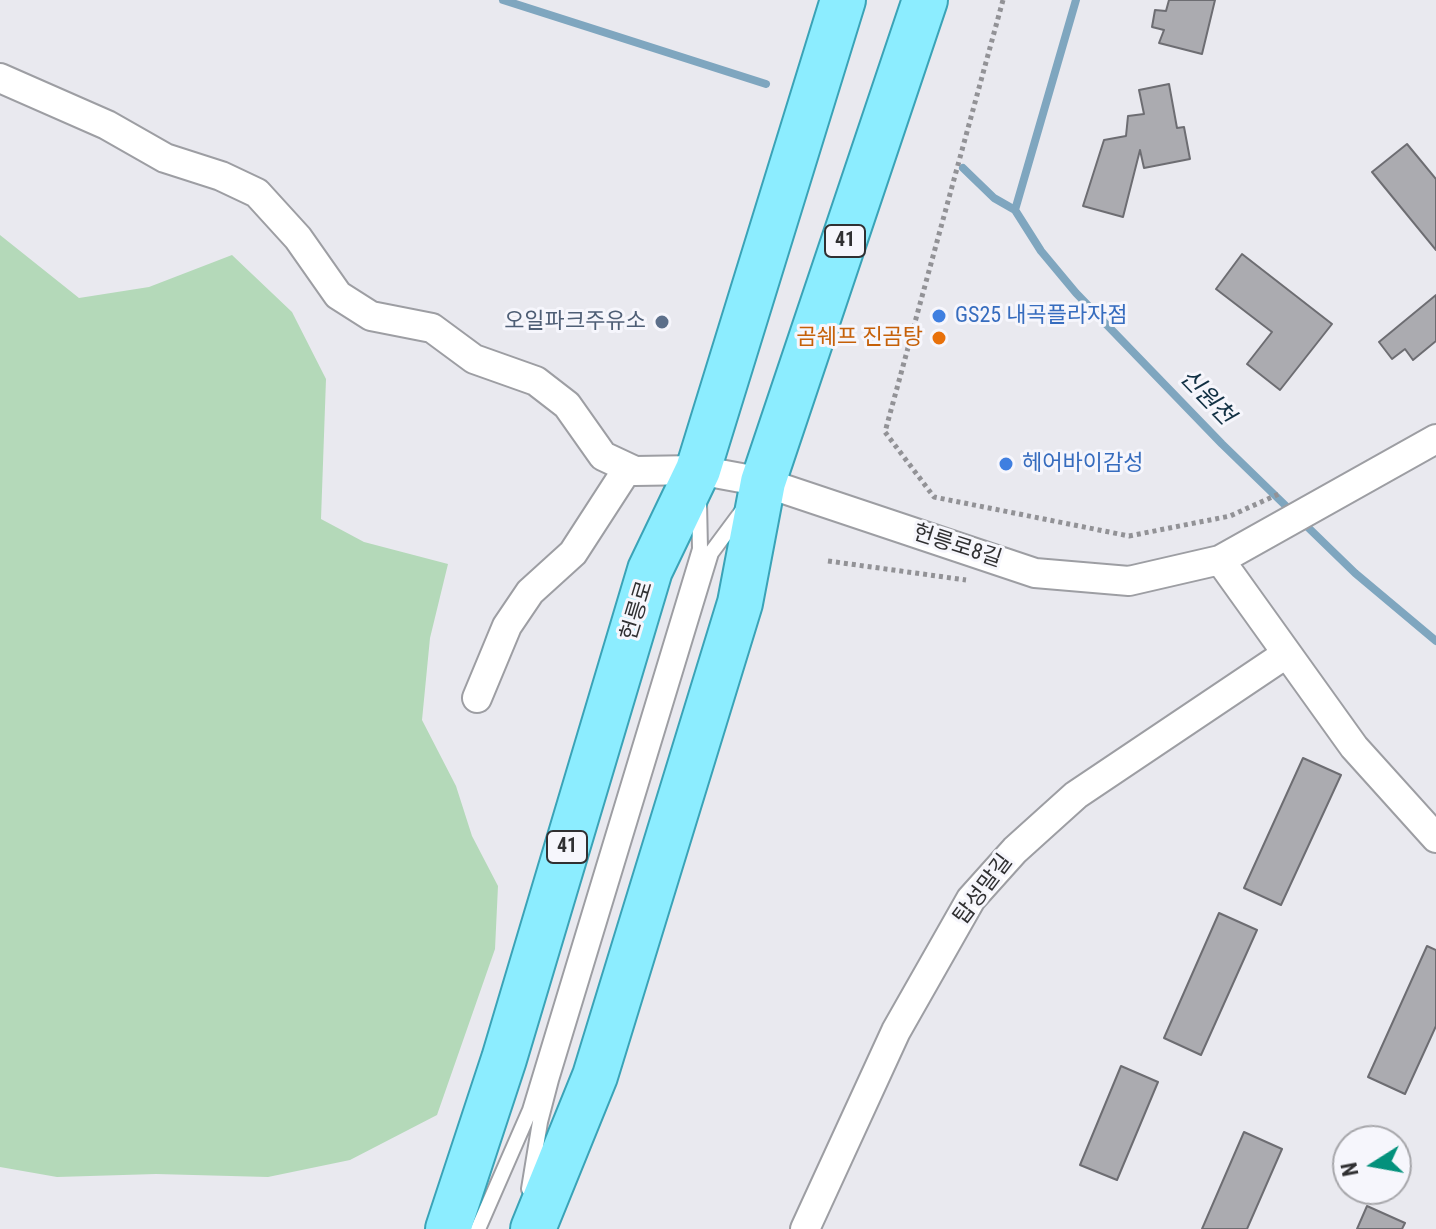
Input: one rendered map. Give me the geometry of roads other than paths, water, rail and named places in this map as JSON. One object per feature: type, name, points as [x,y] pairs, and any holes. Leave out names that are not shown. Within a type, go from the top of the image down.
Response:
[{"type":"main road","name":"헌릉로","points":[[448,1229],[504,1059],[650,570],[698,470],[843,0]]},
{"type":"main road","name":"41","points":[[533,1229],[595,1076],[740,603],[763,482],[925,0]]},
{"type":"street","points":[[0,78],[107,125],[165,158],[221,176],[257,193],[298,238],[338,295],[371,316],[432,328],[474,359],[536,381],[567,405],[603,456],[628,468],[573,553],[530,592],[507,626],[477,698]]},
{"type":"street","name":"헌릉로8길","points":[[628,468],[635,471],[698,470],[763,482],[1035,573],[1129,581],[1220,560],[1436,439]]},
{"type":"street","points":[[1220,560],[1354,747],[1436,838]]},
{"type":"street","name":"탑성말길","points":[[805,1229],[896,1031],[971,899],[1015,850],[1076,795],[1286,654]]},
{"type":"lane","points":[[478,1229],[530,1110],[700,549],[698,470]]},
{"type":"lane","points":[[523,1229],[540,1122],[551,1080],[711,553],[763,482]]},
{"type":"waterway","name":"신원천","points":[[503,0],[766,84]]},
{"type":"waterway","points":[[1015,210],[1076,0]]},
{"type":"waterway","name":"신원천","points":[[963,168],[994,198],[1015,210],[1041,251],[1076,293],[1222,444],[1355,573],[1436,641]]},
{"type":"place","name":"GS25 내곡플라자점","points":[[939,316]]},
{"type":"place","name":"오일파크주유소","points":[[662,322]]},
{"type":"place","name":"곰쉐프 진곰탕","points":[[939,338]]},
{"type":"place","name":"헤어바이감성","points":[[1006,464]]}]
